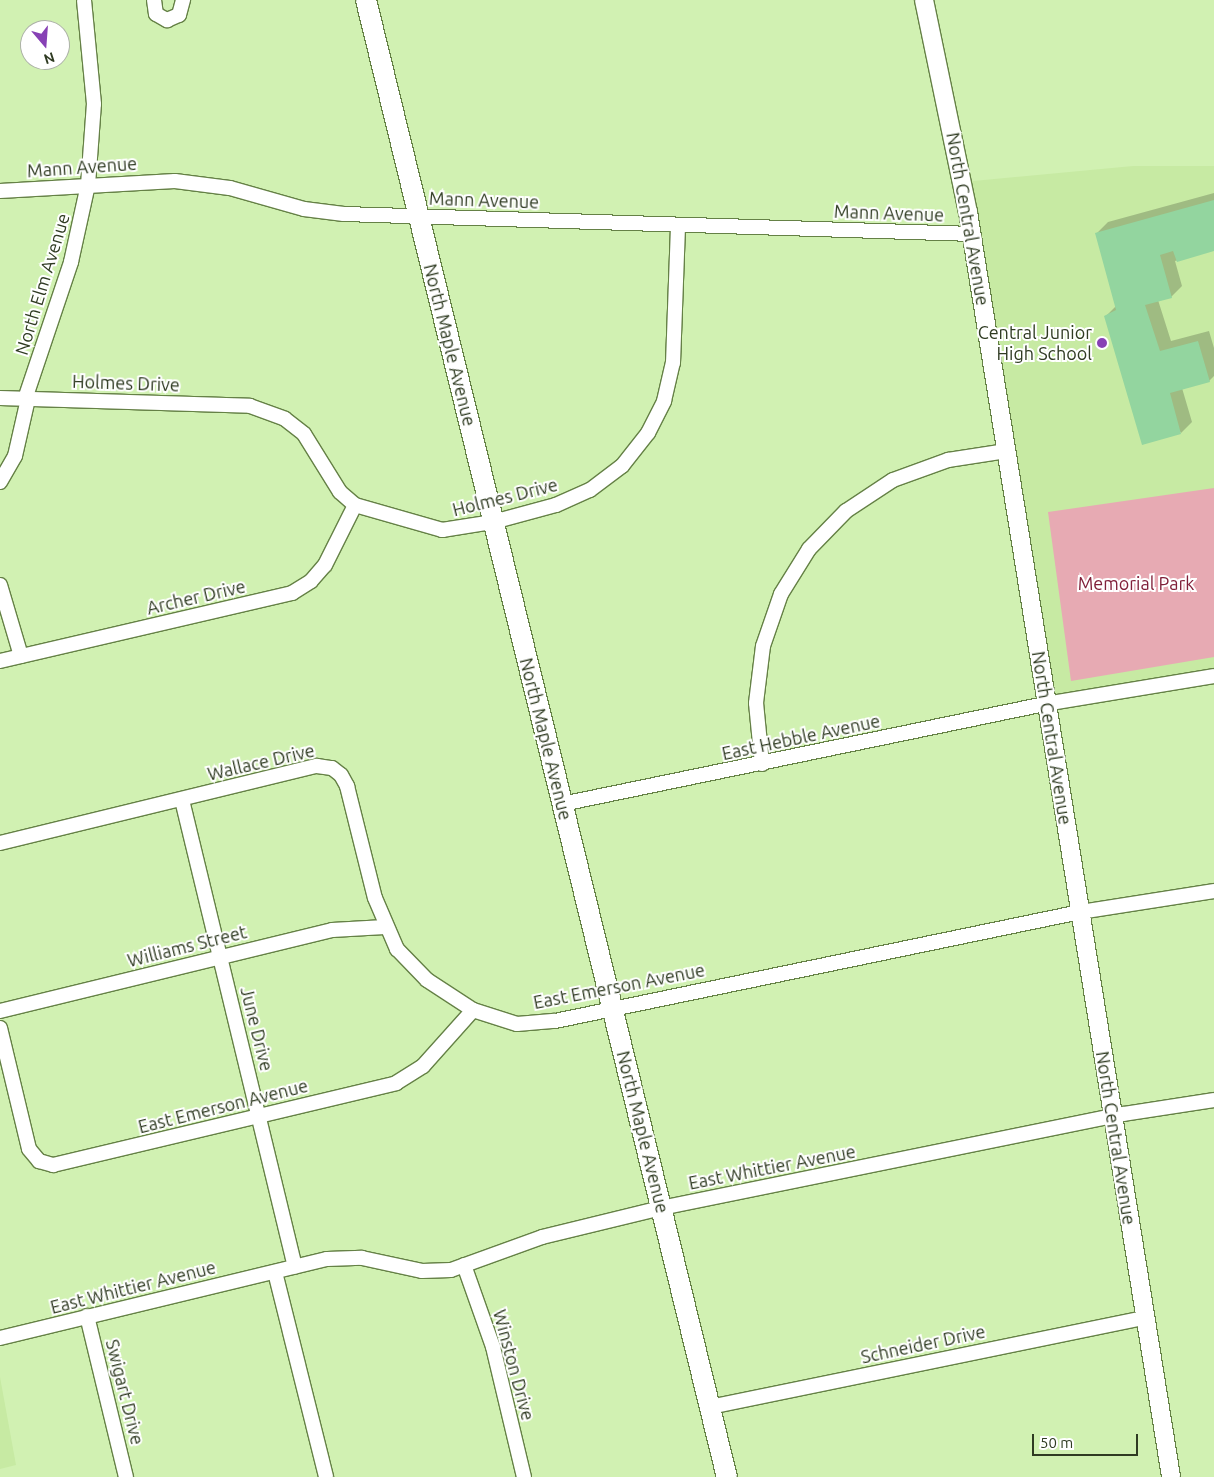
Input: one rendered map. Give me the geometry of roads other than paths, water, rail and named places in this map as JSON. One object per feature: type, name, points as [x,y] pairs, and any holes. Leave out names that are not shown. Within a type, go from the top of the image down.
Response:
[{"type":"main road","name":"North Maple Avenue","points":[[366,0],[727,1477]]},
{"type":"street","name":"North Elm Avenue","points":[[0,482],[15,456],[27,399],[71,262],[88,185],[94,104],[84,0]]},
{"type":"street","points":[[154,0],[156,14],[167,20],[179,16],[182,0]]},
{"type":"street","name":"North Central Avenue","points":[[924,0],[958,152],[972,234],[1144,1318],[1171,1477]]},
{"type":"street","name":"Mann Avenue","points":[[0,191],[153,180],[208,184],[319,212],[420,217],[972,234]]},
{"type":"street","name":"Holmes Drive","points":[[0,398],[236,404],[264,409],[285,419],[304,434],[340,492],[355,505],[442,530],[493,522],[556,505],[590,490],[622,466],[648,433],[664,400],[673,364],[678,225]]},
{"type":"street","points":[[762,764],[756,703],[763,646],[781,594],[809,549],[846,511],[893,480],[948,460],[1006,451]]},
{"type":"street","name":"Archer Drive","points":[[0,661],[292,592],[310,581],[325,565],[355,505]]},
{"type":"street","points":[[0,585],[21,656]]},
{"type":"street","name":"East Hebble Avenue","points":[[562,804],[1047,706],[1214,676]]},
{"type":"street","name":"Wallace Drive","points":[[0,843],[317,766],[337,771],[347,786],[385,927],[397,948],[427,980],[472,1010]]},
{"type":"street","name":"June Drive","points":[[182,800],[295,1267]]},
{"type":"street","name":"East Emerson Avenue","points":[[0,1028],[33,1155],[53,1165],[80,1160],[403,1079],[423,1066],[472,1010],[517,1024],[537,1023],[1080,912],[1214,891]]},
{"type":"street","name":"Williams Street","points":[[0,1011],[332,930],[385,927]]},
{"type":"street","name":"East Whittier Avenue","points":[[0,1338],[343,1257],[422,1271],[451,1270],[542,1237],[661,1208],[1113,1117],[1214,1100]]},
{"type":"street","name":"Winston Drive","points":[[464,1265],[493,1347],[524,1477]]},
{"type":"street","points":[[275,1272],[326,1477]]},
{"type":"street","name":"Swigart Drive","points":[[88,1316],[126,1477]]},
{"type":"street","name":"Schneider Drive","points":[[710,1407],[1144,1318]]},
{"type":"place","name":"Central Junior High School","points":[[1102,343]]},
{"type":"park label","name":"Memorial Park","points":[[1136,583]]}]
